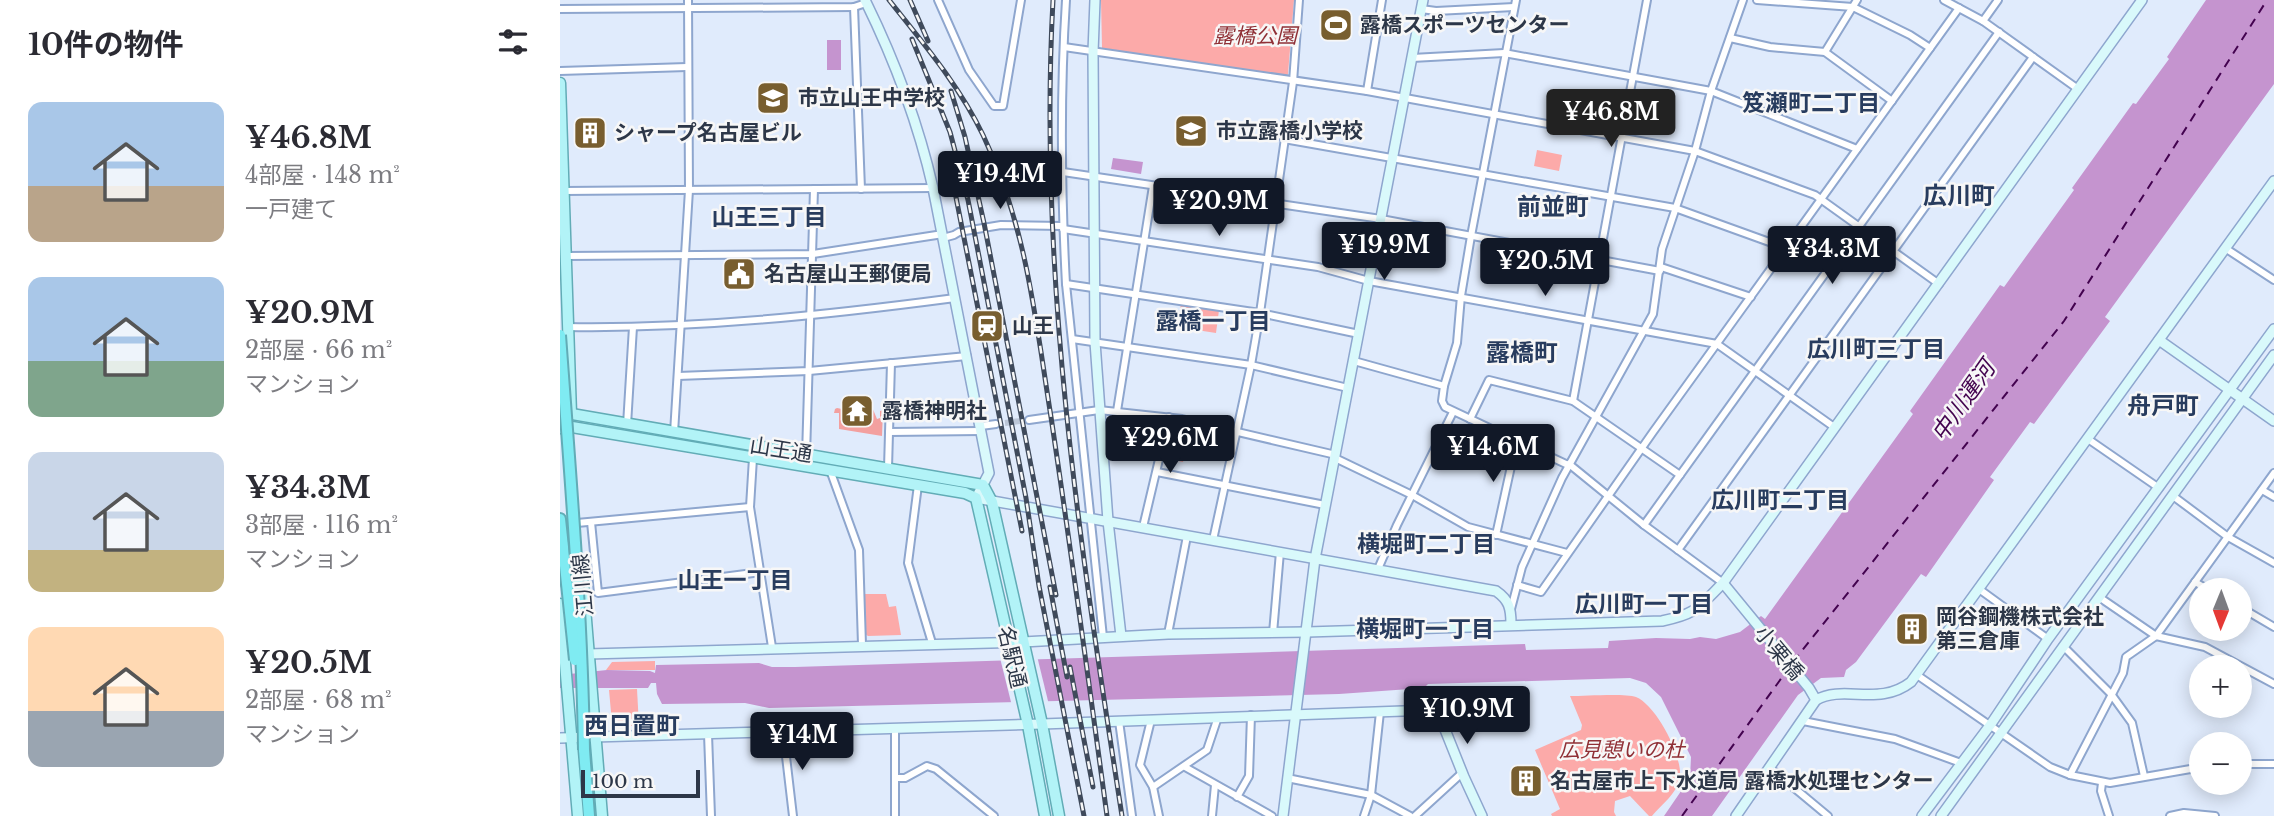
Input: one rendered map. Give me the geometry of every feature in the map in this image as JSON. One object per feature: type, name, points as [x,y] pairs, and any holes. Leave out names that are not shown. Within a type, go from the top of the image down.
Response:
[{"type":"highway","points":[[563,331],[584,750]]},
{"type":"highway","points":[[560,519],[589,816]]},
{"type":"main road","name":"江川線","points":[[560,83],[566,256],[563,331],[565,414],[572,428],[595,736]]},
{"type":"main road","name":"山王通","points":[[565,414],[983,485]]},
{"type":"main road","name":"山王通","points":[[560,428],[830,470],[976,498]]},
{"type":"main road","points":[[983,485],[992,502]]},
{"type":"main road","name":"名駅通","points":[[976,498],[1028,725],[1045,816]]},
{"type":"main road","name":"名駅通","points":[[992,502],[1042,724],[1059,816]]},
{"type":"main road","name":"江川線","points":[[560,604],[569,721],[565,737]]},
{"type":"main road","points":[[595,736],[602,816]]},
{"type":"main road","points":[[565,737],[578,816]]},
{"type":"street","points":[[938,0],[969,70],[994,106],[1003,106],[1021,0]]},
{"type":"street","points":[[1066,0],[1063,172],[1066,284],[1103,637]]},
{"type":"street","points":[[1095,0],[1095,342],[1108,521],[1121,636]]},
{"type":"street","points":[[1213,540],[1260,313],[1293,82],[1299,0]]},
{"type":"street","points":[[1367,92],[1382,0]]},
{"type":"street","points":[[1573,401],[1647,0]]},
{"type":"street","points":[[1510,624],[1517,585],[1532,544],[1569,465],[1653,314],[1662,249],[1695,151],[1711,91],[1743,0]]},
{"type":"street","points":[[1757,0],[1853,7],[1930,48]]},
{"type":"street","points":[[1825,52],[1857,0]]},
{"type":"street","points":[[1944,0],[1983,21],[2078,89]]},
{"type":"street","points":[[1983,21],[1998,0]]},
{"type":"street","points":[[589,654],[1023,642],[1168,634],[1662,621],[1685,616],[1698,608],[1723,583],[2142,0]]},
{"type":"street","points":[[560,9],[688,4],[854,7],[865,1],[911,103],[923,141],[989,473],[976,498],[1496,591],[1506,598],[1511,609]]},
{"type":"street","points":[[674,433],[690,190],[688,4]]},
{"type":"street","points":[[1283,816],[1315,559],[1422,5],[1436,11],[1515,4],[1471,236],[1461,296],[1457,343],[1444,386],[1442,401],[1445,407],[1569,465],[1723,583]]},
{"type":"street","points":[[854,7],[861,189]]},
{"type":"street","points":[[1517,585],[1541,592],[1959,8]]},
{"type":"street","points":[[1644,525],[1999,33]]},
{"type":"street","points":[[1730,38],[1770,47],[1825,52],[1892,101]]},
{"type":"street","points":[[1064,47],[1404,98],[1695,151],[1815,195],[1938,284]]},
{"type":"street","points":[[1412,58],[1504,53],[1711,91],[1857,149]]},
{"type":"street","points":[[1678,550],[2033,57]]},
{"type":"street","points":[[560,71],[687,67]]},
{"type":"street","points":[[1284,139],[1675,208],[1786,248]]},
{"type":"street","points":[[1063,172],[1381,219],[1660,269],[1751,297]]},
{"type":"street","points":[[1736,816],[1816,701],[1823,697],[1893,693],[1902,689],[1917,675],[2274,181]]},
{"type":"street","points":[[1117,411],[1153,186]]},
{"type":"street","points":[[564,191],[933,188]]},
{"type":"street","points":[[806,466],[814,189]]},
{"type":"street","points":[[566,256],[813,254],[954,235],[1001,225],[1063,227],[1144,242],[1318,267],[1369,281],[1717,344],[1834,427]]},
{"type":"street","points":[[2225,248],[2274,280]]},
{"type":"street","points":[[1066,284],[1260,313],[1359,334]]},
{"type":"street","points":[[563,331],[811,317],[955,298]]},
{"type":"street","points":[[627,425],[632,327]]},
{"type":"street","points":[[1922,816],[2274,329]]},
{"type":"street","points":[[1072,339],[1251,366],[1348,388]]},
{"type":"street","points":[[2159,340],[2274,421]]},
{"type":"street","points":[[1941,816],[2274,355]]},
{"type":"street","points":[[678,376],[809,371],[967,356]]},
{"type":"street","points":[[1354,361],[1444,386]]},
{"type":"street","points":[[888,468],[891,363]]},
{"type":"street","points":[[1470,419],[1489,380],[1573,401],[1680,475]]},
{"type":"street","points":[[1029,421],[1099,410],[1169,417],[1237,432],[1335,457],[1412,495],[1468,527],[1567,553]]},
{"type":"street","points":[[1378,569],[1453,412]]},
{"type":"street","points":[[1143,527],[1169,417]]},
{"type":"street","points":[[889,432],[981,429],[996,424]]},
{"type":"street","points":[[1496,535],[1517,439]]},
{"type":"street","points":[[2088,439],[2159,488]]},
{"type":"street","points":[[753,458],[750,507],[772,647]]},
{"type":"street","points":[[830,470],[859,550],[862,645]]},
{"type":"street","points":[[1157,472],[1325,505]]},
{"type":"street","points":[[2198,578],[2274,473]]},
{"type":"street","points":[[918,485],[908,563],[932,643]]},
{"type":"street","points":[[2262,490],[2274,497]]},
{"type":"street","points":[[2173,496],[2228,537],[2274,563]]},
{"type":"street","points":[[578,523],[750,507]]},
{"type":"street","points":[[591,522],[598,593],[761,572]]},
{"type":"street","points":[[1168,634],[1187,536]]},
{"type":"street","points":[[1273,632],[1280,552]]},
{"type":"street","name":"小栗橋","points":[[1723,583],[1809,688],[1816,701]]},
{"type":"street","points":[[1979,589],[2048,639]]},
{"type":"street","points":[[2070,775],[2123,673],[2126,657],[2156,636],[2189,590]]},
{"type":"street","points":[[2099,597],[2156,636],[2204,647],[2274,684]]},
{"type":"street","points":[[2252,614],[2274,626]]},
{"type":"street","points":[[2063,646],[2111,694],[2132,723],[2144,776]]},
{"type":"street","points":[[1917,675],[2050,767],[2070,775],[2102,783],[2189,770]]},
{"type":"street","points":[[565,737],[1028,725],[1426,710],[1440,717],[1482,816]]},
{"type":"street","points":[[1364,816],[1371,795],[1380,712]]},
{"type":"street","points":[[1237,797],[1249,776],[1251,715]]},
{"type":"street","points":[[1153,787],[1208,750],[1219,717]]},
{"type":"street","points":[[1151,720],[1140,765],[1153,787],[1159,816]]},
{"type":"street","points":[[1119,721],[1132,816]]},
{"type":"street","points":[[1803,721],[1895,739],[1961,764]]},
{"type":"street","points":[[895,728],[895,816]]},
{"type":"street","points":[[783,732],[793,816]]},
{"type":"street","points":[[708,734],[711,816]]},
{"type":"street","points":[[2252,764],[2274,764]]},
{"type":"street","points":[[895,778],[905,778],[928,766],[936,769],[994,816]]},
{"type":"street","points":[[1185,767],[1272,816]]},
{"type":"street","points":[[1769,767],[1828,816]]},
{"type":"street","points":[[1287,778],[1371,795],[1412,816],[1462,773]]},
{"type":"street","points":[[2102,783],[2101,791],[2109,816]]},
{"type":"street","points":[[1212,816],[1215,785]]},
{"type":"street","points":[[2170,816],[2184,813],[2216,816]]},
{"type":"green space","name":"露橋公園","points":[[1101,0],[1294,0],[1288,74],[1287,76],[1102,48]]},
{"type":"green space","points":[[1537,150],[1562,155],[1559,171],[1534,166]]},
{"type":"green space","points":[[1181,304],[1219,310],[1216,333],[1177,327]]},
{"type":"green space","points":[[1176,423],[1191,427],[1183,462],[1164,458],[1171,425]]},
{"type":"green space","points":[[865,594],[886,594],[889,607],[896,606],[901,635],[865,634]]},
{"type":"green space","points":[[655,661],[655,670],[606,670],[612,662]]},
{"type":"green space","points":[[637,689],[639,726],[617,726],[612,723],[609,690]]},
{"type":"green space","name":"広見憩いの杜","points":[[1570,696],[1636,697],[1652,710],[1659,720],[1677,756],[1680,776],[1673,793],[1652,816],[1630,796],[1615,801],[1616,816],[1552,816],[1551,814],[1560,809],[1535,750],[1581,730],[1582,725]]},
{"type":"shaded area","points":[[865,401],[872,407],[877,419],[883,410],[882,436],[839,429],[839,413],[834,413],[835,409],[852,411],[853,422],[861,422],[862,404]]},
{"type":"water","name":"中川運河","points":[[2206,0],[2274,0],[2274,84],[2105,317],[2110,321],[2034,424],[2030,422],[1990,477],[1994,480],[1926,577],[1921,574],[1856,662],[1846,670],[1844,677],[1821,678],[1798,695],[1712,816],[1664,816],[1690,778],[1691,757],[1661,697],[1646,683],[1630,678],[1428,684],[1424,688],[1339,694],[769,708],[745,703],[662,704],[656,683],[651,683],[648,688],[560,688],[560,675],[607,670],[655,673],[656,665],[759,663],[772,667],[795,667],[1525,644],[1526,650],[1608,648],[1609,641],[1700,637],[1716,639],[1740,632],[1761,616],[1765,619],[1913,414],[1910,411],[2000,285],[2004,287],[2133,103],[2136,104],[2169,59],[2167,57]]},
{"type":"water","points":[[827,40],[841,40],[841,70],[827,70]]},
{"type":"water","points":[[1113,158],[1143,162],[1141,174],[1111,169]]},
{"type":"pier","points":[[1037,656],[1049,705],[1012,706],[1000,658]]},
{"type":"ferry route","points":[[1793,662],[2064,321],[2267,0]]},
{"type":"ferry route","points":[[1682,816],[1788,669]]},
{"type":"tunnel","points":[[996,424],[1029,420]]},
{"type":"railway","points":[[889,0],[940,65],[983,135],[998,170],[1020,239],[1051,417],[1107,816]]},
{"type":"railway","points":[[910,0],[928,41]]},
{"type":"railway","points":[[1053,0],[1050,103],[1057,307],[1066,410],[1091,613],[1122,816]]},
{"type":"railway","points":[[912,39],[950,132],[968,200],[1084,816]]},
{"type":"railway","points":[[951,91],[965,137],[984,223],[1056,595]]},
{"type":"railway","points":[[950,167],[1022,531]]},
{"type":"railway","points":[[1050,587],[1067,677]]},
{"type":"railway","points":[[1070,667],[1093,787]]},
{"type":"place","name":"露橋スポーツセンター","points":[[1336,25]]},
{"type":"place","name":"市立山王中学校","points":[[773,98]]},
{"type":"place","name":"市立露橋小学校","points":[[1191,131]]},
{"type":"place","name":"シャープ名古屋ビル","points":[[590,133]]},
{"type":"place","name":"名古屋山王郵便局","points":[[739,274]]},
{"type":"place","name":"山王","points":[[987,326]]},
{"type":"place","name":"露橋神明社","points":[[857,411]]},
{"type":"place","name":"岡谷鋼機株式会社 第三倉庫","points":[[1912,629]]},
{"type":"place","name":"名古屋市上下水道局 露橋水処理センター","points":[[1526,781]]},
{"type":"district","name":"笈瀬町二丁目","points":[[1811,103]]},
{"type":"district","name":"広川町","points":[[1959,196]]},
{"type":"district","name":"前並町","points":[[1553,207]]},
{"type":"district","name":"山王三丁目","points":[[769,217]]},
{"type":"district","name":"露橋一丁目","points":[[1213,321]]},
{"type":"district","name":"広川町三丁目","points":[[1876,349]]},
{"type":"district","name":"露橋町","points":[[1522,353]]},
{"type":"district","name":"舟戸町","points":[[2163,406]]},
{"type":"district","name":"広川町二丁目","points":[[1780,500]]},
{"type":"district","name":"横堀町二丁目","points":[[1426,544]]},
{"type":"district","name":"山王一丁目","points":[[735,580]]},
{"type":"district","name":"広川町一丁目","points":[[1644,604]]},
{"type":"district","name":"横堀町一丁目","points":[[1425,629]]},
{"type":"district","name":"西日置町","points":[[632,726]]}]
